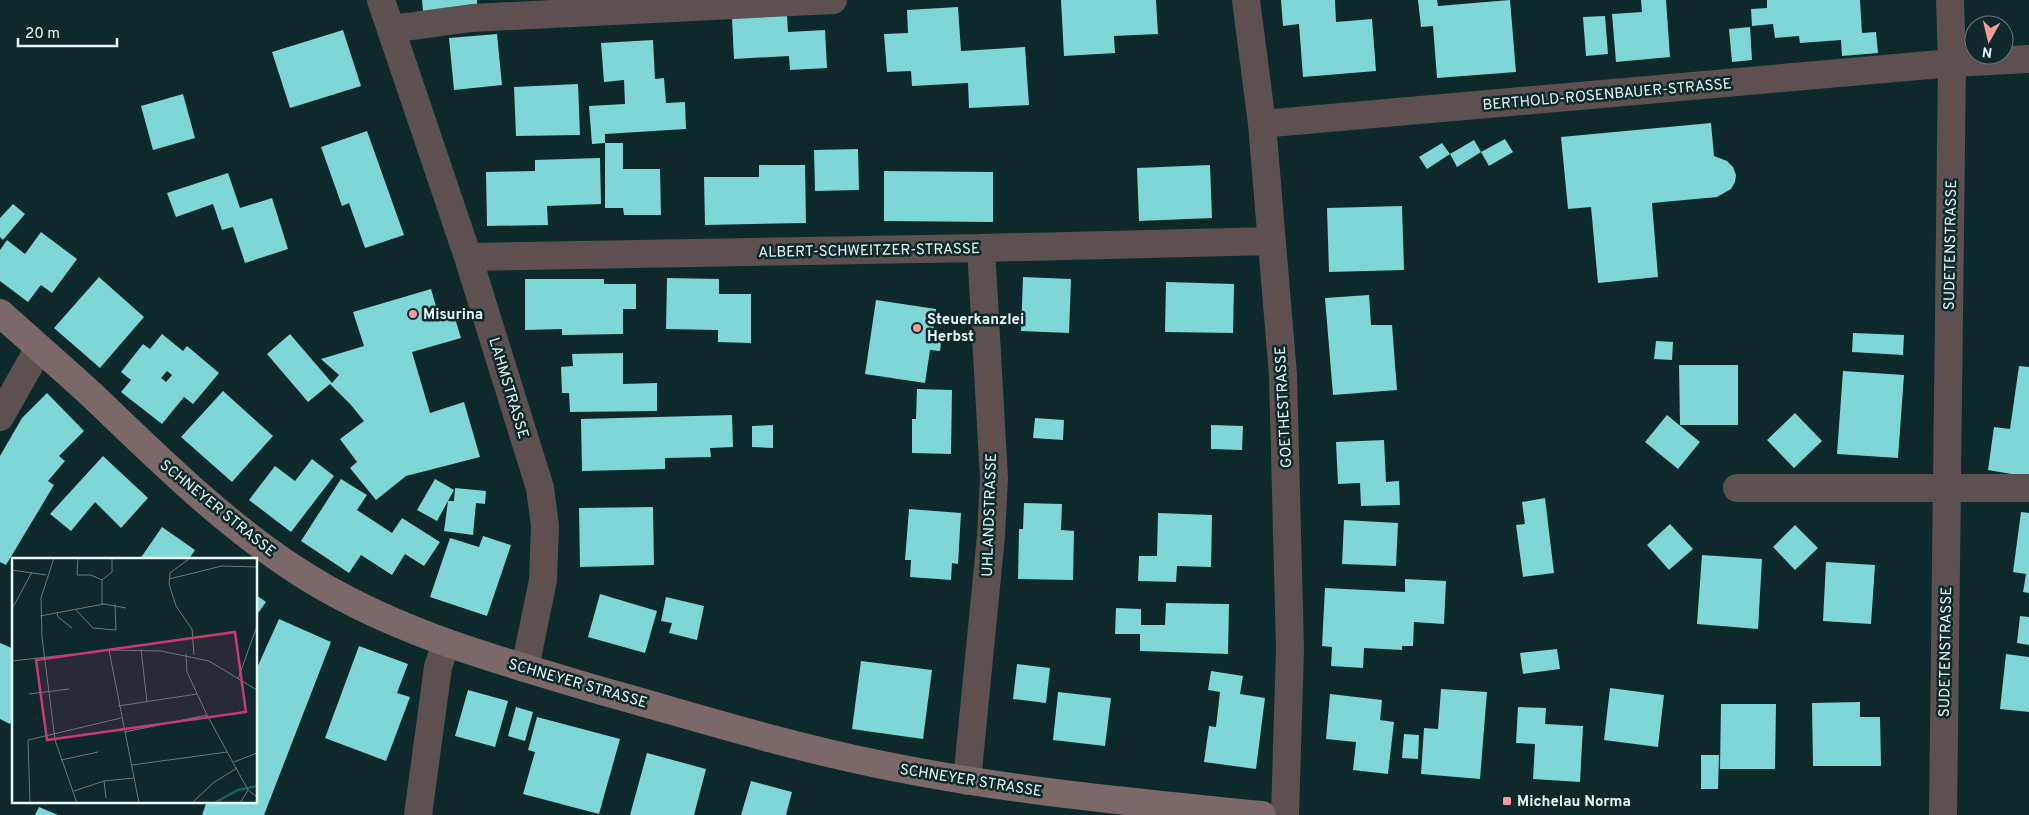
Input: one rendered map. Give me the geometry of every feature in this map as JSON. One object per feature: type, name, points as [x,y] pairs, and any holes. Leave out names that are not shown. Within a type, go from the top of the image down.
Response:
[{"type":"street","name":"LAHMSTRASSE","points":[[381,0],[468,257],[540,488],[545,526],[544,580],[525,668]]},
{"type":"street","points":[[391,29],[472,18],[833,0]]},
{"type":"street","name":"GOETHESTRASSE","points":[[1246,0],[1262,124],[1283,375],[1290,649],[1285,815]]},
{"type":"street","name":"SUDETENSTRASSE","points":[[1943,815],[1952,63],[1950,0]]},
{"type":"street","name":"BERTHOLD-ROSENBAUER-STRASSE","points":[[1262,124],[1952,63],[2029,59]]},
{"type":"street","name":"ALBERT-SCHWEITZER-STRASSE","points":[[468,257],[1271,241]]},
{"type":"street","name":"UHLANDSTRASSE","points":[[967,780],[991,536],[994,478],[981,248]]},
{"type":"street","name":"SCHNEYER STRASSE","points":[[0,313],[93,396],[131,435],[174,473],[234,524],[280,559],[304,575],[372,612],[446,643],[525,668],[761,736],[872,763],[1066,795],[1262,815]]},
{"type":"street","points":[[0,418],[39,348]]},
{"type":"street","points":[[1737,488],[2029,488]]},
{"type":"street","points":[[418,815],[438,667],[446,643]]},
{"type":"building","points":[[422,0],[477,0],[477,6],[423,11]]},
{"type":"building","points":[[1061,0],[1156,0],[1158,34],[1114,36],[1115,53],[1064,56]]},
{"type":"building","points":[[1281,0],[1335,0],[1336,22],[1372,19],[1376,71],[1303,77],[1299,24],[1283,26]]},
{"type":"building","points":[[1418,0],[1437,0],[1438,6],[1510,0],[1516,72],[1437,78],[1433,26],[1421,27]]},
{"type":"building","points":[[1641,0],[1666,0],[1670,57],[1616,62],[1612,14],[1642,12]]},
{"type":"building","points":[[1767,0],[1860,0],[1862,33],[1876,32],[1878,53],[1842,56],[1841,40],[1800,43],[1799,36],[1775,38],[1773,24],[1752,26],[1751,9],[1767,8]]},
{"type":"building","points":[[958,7],[961,51],[1025,47],[1029,105],[969,108],[968,83],[912,86],[911,71],[887,72],[884,34],[908,33],[907,10]]},
{"type":"building","points":[[787,15],[788,32],[825,30],[827,68],[790,70],[789,56],[734,59],[732,18]]},
{"type":"building","points":[[1605,16],[1608,54],[1586,56],[1583,17]]},
{"type":"building","points":[[1750,27],[1752,60],[1732,62],[1729,29]]},
{"type":"building","points":[[343,30],[361,86],[290,108],[272,52]]},
{"type":"building","points":[[497,34],[502,85],[454,90],[449,38]]},
{"type":"building","points":[[653,40],[655,79],[664,78],[666,103],[685,102],[686,129],[605,134],[605,143],[592,144],[589,106],[625,104],[624,80],[604,82],[601,43]]},
{"type":"building","points":[[578,84],[580,135],[516,136],[514,87]]},
{"type":"building","points":[[183,94],[195,138],[153,150],[141,106]]},
{"type":"building","points":[[1711,123],[1714,156],[1727,161],[1733,167],[1736,175],[1731,189],[1717,197],[1652,203],[1658,277],[1598,283],[1591,207],[1568,209],[1561,137]]},
{"type":"building","points":[[367,131],[404,235],[365,248],[349,203],[342,206],[321,147]]},
{"type":"building","points":[[1505,139],[1513,152],[1489,166],[1481,152]]},
{"type":"building","points":[[1474,140],[1481,152],[1457,167],[1450,154]]},
{"type":"building","points":[[605,143],[623,143],[623,169],[660,169],[661,215],[624,215],[623,208],[605,208]]},
{"type":"building","points":[[1442,143],[1450,154],[1427,169],[1419,157]]},
{"type":"building","points":[[858,149],[859,190],[815,191],[814,150]]},
{"type":"building","points":[[600,158],[601,204],[547,206],[548,225],[487,226],[486,172],[535,171],[535,160]]},
{"type":"building","points":[[759,165],[805,165],[806,223],[705,225],[704,177],[759,177]]},
{"type":"building","points":[[1210,165],[1212,218],[1139,221],[1137,168]]},
{"type":"building","points":[[884,171],[993,172],[993,222],[884,221]]},
{"type":"building","points":[[228,173],[240,208],[272,198],[288,249],[245,263],[233,227],[222,230],[213,204],[176,217],[167,193]]},
{"type":"building","points":[[13,204],[25,214],[3,240],[0,237],[0,218]]},
{"type":"building","points":[[1402,206],[1404,270],[1329,272],[1327,208]]},
{"type":"building","points":[[41,232],[77,259],[52,293],[41,285],[28,302],[0,281],[0,250],[7,240],[25,254]]},
{"type":"building","points":[[99,277],[144,317],[100,368],[54,328]]},
{"type":"building","points":[[1023,277],[1071,279],[1069,333],[1021,331]]},
{"type":"building","points":[[667,278],[719,279],[719,294],[751,294],[751,343],[718,342],[718,330],[666,329]]},
{"type":"building","points":[[525,279],[604,279],[604,284],[636,284],[636,309],[623,309],[623,334],[562,335],[562,329],[525,330]]},
{"type":"building","points":[[1166,282],[1234,284],[1233,333],[1165,332]]},
{"type":"building","points":[[431,289],[440,320],[454,315],[461,338],[412,352],[430,413],[464,402],[480,457],[406,476],[376,500],[350,468],[357,462],[340,439],[364,421],[330,384],[308,402],[267,354],[290,334],[332,383],[339,375],[321,359],[364,346],[353,312]]},
{"type":"building","points":[[1369,295],[1371,325],[1392,325],[1397,390],[1333,395],[1325,298]]},
{"type":"building","points":[[876,300],[936,309],[933,332],[942,333],[940,351],[930,350],[925,383],[865,374]]},
{"type":"building","points":[[1853,333],[1904,335],[1903,355],[1852,352]]},
{"type":"building","points":[[162,334],[183,351],[187,346],[219,373],[193,404],[184,397],[162,424],[121,392],[131,380],[121,372],[143,344],[150,349]],"holes":[[[167,371],[172,375],[166,382],[161,378]]]},
{"type":"building","points":[[1656,341],[1673,342],[1672,360],[1654,359]]},
{"type":"building","points":[[623,353],[623,384],[657,383],[657,411],[570,412],[569,393],[562,393],[561,367],[573,366],[572,354]]},
{"type":"building","points":[[1679,365],[1738,365],[1738,425],[1680,425]]},
{"type":"building","points":[[2019,366],[2029,367],[2029,477],[1988,470],[1994,427],[2010,429]]},
{"type":"building","points":[[1843,371],[1904,375],[1898,458],[1837,454]]},
{"type":"building","points":[[917,389],[952,390],[951,454],[912,453],[912,419],[916,419]]},
{"type":"building","points":[[223,391],[273,436],[232,482],[181,437]]},
{"type":"building","points":[[47,393],[84,431],[59,456],[65,461],[48,481],[54,485],[6,565],[0,562],[0,456],[22,418]]},
{"type":"building","points":[[1795,413],[1822,441],[1794,468],[1767,440]]},
{"type":"building","points":[[732,415],[733,447],[710,448],[711,457],[665,458],[665,469],[582,471],[581,419]]},
{"type":"building","points":[[1667,415],[1700,442],[1678,469],[1645,442]]},
{"type":"building","points":[[1035,418],[1064,420],[1063,440],[1033,438]]},
{"type":"building","points":[[773,425],[773,448],[752,447],[752,426]]},
{"type":"building","points":[[1211,425],[1243,426],[1242,450],[1211,449]]},
{"type":"building","points":[[1384,440],[1386,482],[1399,481],[1400,505],[1361,506],[1360,483],[1338,484],[1336,442]]},
{"type":"building","points":[[103,456],[148,498],[121,528],[95,502],[71,531],[50,514]]},
{"type":"building","points":[[312,459],[334,476],[291,532],[249,500],[275,466],[295,481]]},
{"type":"building","points":[[341,479],[367,495],[357,510],[392,533],[402,518],[440,542],[424,566],[405,554],[392,575],[361,555],[349,573],[301,541]]},
{"type":"building","points":[[435,479],[454,490],[437,521],[417,510]]},
{"type":"building","points":[[455,488],[486,491],[485,504],[476,503],[473,535],[444,531],[448,501],[454,501]]},
{"type":"building","points":[[1545,498],[1554,573],[1523,577],[1516,525],[1525,524],[1522,502]]},
{"type":"building","points":[[1024,503],[1062,504],[1061,530],[1074,531],[1073,580],[1018,579],[1019,529],[1023,529]]},
{"type":"building","points":[[653,507],[654,565],[580,567],[579,508]]},
{"type":"building","points":[[909,509],[961,513],[958,564],[952,563],[951,580],[910,577],[911,560],[905,560]]},
{"type":"building","points":[[2021,512],[2029,513],[2029,593],[2023,592],[2026,574],[2013,572]]},
{"type":"building","points":[[1158,513],[1212,515],[1211,567],[1177,566],[1176,582],[1138,581],[1139,556],[1157,556]]},
{"type":"building","points":[[1344,520],[1398,523],[1396,566],[1342,564]]},
{"type":"building","points":[[1670,524],[1693,549],[1669,570],[1647,545]]},
{"type":"building","points":[[1795,525],[1818,548],[1795,570],[1773,547]]},
{"type":"building","points":[[162,527],[195,550],[190,558],[141,558]]},
{"type":"building","points":[[483,536],[511,545],[487,616],[430,597],[450,538],[479,547]]},
{"type":"building","points":[[1702,555],[1762,559],[1758,629],[1697,624]]},
{"type":"building","points":[[1826,562],[1875,565],[1871,624],[1823,621]]},
{"type":"building","points":[[1405,579],[1446,581],[1444,624],[1414,622],[1413,646],[1402,646],[1402,650],[1364,648],[1363,668],[1331,666],[1332,647],[1322,646],[1325,588],[1405,592]]},
{"type":"building","points":[[600,594],[657,611],[645,653],[588,637]]},
{"type":"building","points":[[258,596],[266,602],[258,613]]},
{"type":"building","points":[[666,597],[704,606],[697,640],[669,633],[672,623],[661,621]]},
{"type":"building","points":[[1166,603],[1229,604],[1228,654],[1140,651],[1140,634],[1115,634],[1116,608],[1141,609],[1141,625],[1165,625]]},
{"type":"building","points":[[2020,616],[2029,617],[2029,645],[2017,643]]},
{"type":"building","points":[[279,619],[331,642],[264,815],[202,815],[207,802],[258,802],[258,666]]},
{"type":"building","points":[[0,643],[12,648],[12,720],[10,724],[0,719]]},
{"type":"building","points":[[359,646],[408,664],[397,693],[410,697],[386,761],[325,738]]},
{"type":"building","points":[[1557,649],[1560,669],[1523,674],[1520,653]]},
{"type":"building","points":[[2006,654],[2029,657],[2029,712],[2000,709]]},
{"type":"building","points":[[861,661],[932,670],[923,739],[852,729]]},
{"type":"building","points":[[1017,664],[1050,668],[1046,703],[1013,699]]},
{"type":"building","points":[[1211,671],[1243,676],[1240,694],[1265,698],[1256,769],[1204,762],[1209,726],[1216,727],[1220,692],[1208,690]]},
{"type":"building","points":[[1610,688],[1664,695],[1658,747],[1604,740]]},
{"type":"building","points":[[1441,689],[1487,692],[1480,779],[1421,774],[1424,728],[1438,729]]},
{"type":"building","points":[[468,690],[508,701],[495,747],[455,736]]},
{"type":"building","points":[[1058,692],[1111,698],[1105,746],[1053,740]]},
{"type":"building","points":[[1330,694],[1382,700],[1380,720],[1394,722],[1388,774],[1353,770],[1356,742],[1326,739]]},
{"type":"building","points":[[1860,702],[1860,717],[1880,717],[1881,766],[1813,766],[1812,703]]},
{"type":"building","points":[[1721,704],[1776,704],[1775,769],[1720,769]]},
{"type":"building","points":[[516,707],[533,712],[525,741],[508,736]]},
{"type":"building","points":[[1518,707],[1546,708],[1545,724],[1583,726],[1580,782],[1533,779],[1535,744],[1516,743]]},
{"type":"building","points":[[537,717],[620,739],[599,814],[523,794],[535,752],[528,750]]},
{"type":"building","points":[[1404,734],[1419,735],[1418,759],[1402,758]]},
{"type":"building","points":[[647,753],[706,769],[694,815],[630,815]]},
{"type":"building","points":[[1701,755],[1719,755],[1718,789],[1701,789]]},
{"type":"building","points":[[751,781],[792,792],[786,815],[741,815]]},
{"type":"building","points":[[39,807],[58,815],[35,815]]},
{"type":"place","name":"Misurina","points":[[413,314]]},
{"type":"place","name":"Steuerkanzlei Herbst","points":[[917,328]]},
{"type":"place","name":"Michelau Norma","points":[[1507,801]]}]
